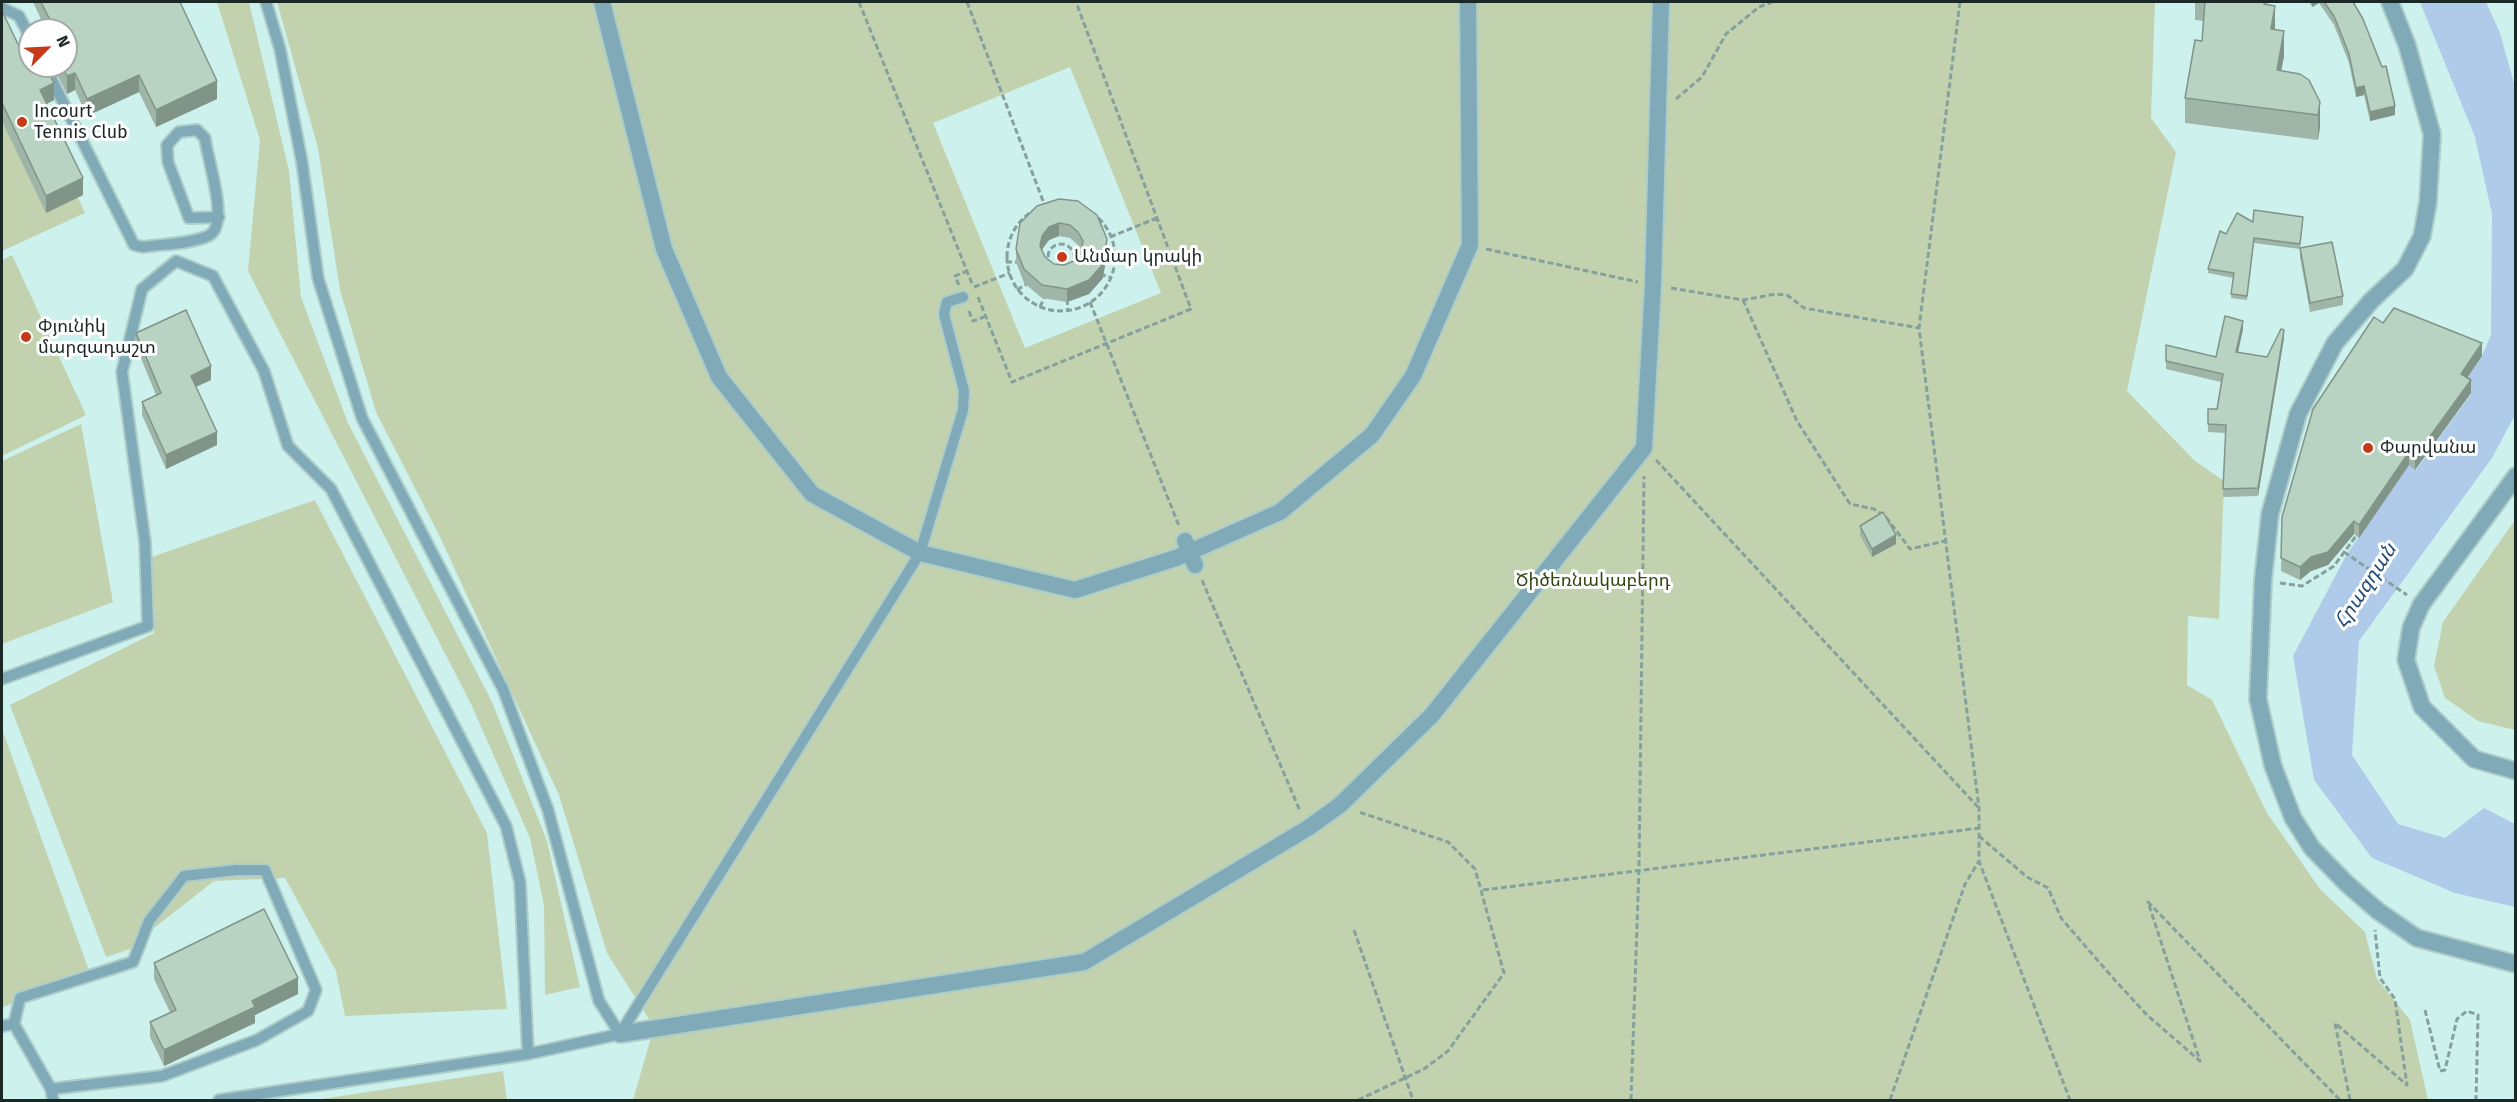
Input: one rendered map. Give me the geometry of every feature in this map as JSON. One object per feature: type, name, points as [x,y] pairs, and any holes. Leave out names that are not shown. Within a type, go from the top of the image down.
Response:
[{"type":"street","points":[[602,2],[664,249],[719,377],[812,494],[920,553],[1075,590],[1190,553],[1280,512],[1372,435],[1413,376],[1470,245],[1468,2]]},
{"type":"street","points":[[620,1034],[1084,962],[1305,823],[1340,805],[1432,715],[1644,448],[1653,285],[1661,2]]},
{"type":"street","points":[[2390,2],[2407,45],[2432,134],[2428,202],[2422,236],[2405,269],[2371,301],[2336,343],[2298,414],[2270,514],[2263,580],[2258,699],[2273,766],[2293,818],[2312,848],[2378,911],[2417,938],[2516,964]]},
{"type":"street","points":[[2516,476],[2421,605],[2411,628],[2406,660],[2422,707],[2474,759],[2516,771]]},
{"type":"lane","points":[[266,2],[279,49],[299,150],[318,278],[362,418],[503,689],[549,810],[599,1001],[620,1034]]},
{"type":"lane","points":[[2,8],[21,18]]},
{"type":"lane","points":[[51,78],[134,245],[143,247],[211,235],[217,229],[219,217],[205,138],[197,130],[179,132],[167,145],[168,162],[189,218],[219,217]]},
{"type":"lane","points":[[2,679],[148,626],[145,542],[122,372],[142,289],[176,261],[213,276],[264,371],[288,446],[331,489],[506,826],[520,882],[528,1054]]},
{"type":"lane","points":[[219,1101],[528,1054],[620,1034],[920,553],[963,410],[964,391],[944,314],[947,302],[963,297]]},
{"type":"lane","points":[[51,1089],[162,1076],[257,1040],[308,1011],[316,990],[265,870],[236,870],[184,876],[149,921],[134,962],[20,998],[14,1024],[51,1089],[53,1101]]},
{"type":"lane","points":[[2,1026],[14,1024]]},
{"type":"path","points":[[859,2],[1012,382],[1191,309],[1076,2]]},
{"type":"path","points":[[967,2],[1045,206]]},
{"type":"path","points":[[1659,113],[1702,77],[1726,34],[1759,7],[1772,2]]},
{"type":"path","points":[[1960,2],[1919,328],[1979,808],[1978,861],[2070,1101]]},
{"type":"path","points":[[1056,202],[1057,212]]},
{"type":"path","points":[[1056,202],[1084,207],[1106,225],[1116,251],[1112,278],[1092,301],[1068,311],[1040,308],[1017,290],[1006,262],[1011,234],[1029,212],[1045,206],[1056,202]]},
{"type":"path","points":[[1080,215],[1084,207]]},
{"type":"path","points":[[1029,212],[1035,220]]},
{"type":"path","points":[[1110,237],[1157,218]]},
{"type":"path","points":[[1098,230],[1106,225]]},
{"type":"path","points":[[1059,232],[1060,243]]},
{"type":"path","points":[[1011,234],[1020,238]]},
{"type":"path","points":[[1047,237],[1053,246]]},
{"type":"path","points":[[1060,243],[1067,244],[1075,255],[1070,268],[1063,270],[1050,265],[1048,258],[1053,246],[1060,243]]},
{"type":"path","points":[[1470,245],[1653,285],[1743,300],[1776,294],[1787,295],[1804,308],[1919,328]]},
{"type":"path","points":[[1038,247],[1049,251]]},
{"type":"path","points":[[1107,252],[1116,251]]},
{"type":"path","points":[[1075,255],[1083,254]]},
{"type":"path","points":[[1036,260],[1048,258]]},
{"type":"path","points":[[1006,262],[1025,261]]},
{"type":"path","points":[[1074,262],[1082,266]]},
{"type":"path","points":[[1041,272],[1050,265]]},
{"type":"path","points":[[1070,268],[1075,274]]},
{"type":"path","points":[[1051,280],[1056,269]]},
{"type":"path","points":[[1063,270],[1064,278]]},
{"type":"path","points":[[1097,272],[1112,278]]},
{"type":"path","points":[[974,287],[1010,273]]},
{"type":"path","points":[[1017,290],[1032,280]]},
{"type":"path","points":[[1040,308],[1047,291]]},
{"type":"path","points":[[1089,294],[1106,343],[1190,553],[1305,823]]},
{"type":"path","points":[[1066,295],[1068,311]]},
{"type":"path","points":[[963,297],[973,321],[985,316]]},
{"type":"path","points":[[1743,300],[1797,421],[1850,504],[1874,509],[1886,517],[1910,549],[1946,541]]},
{"type":"path","points":[[1644,448],[1979,808]]},
{"type":"path","points":[[1631,1101],[1640,868],[1644,448]]},
{"type":"path","points":[[2278,582],[2302,586],[2334,566],[2356,536]]},
{"type":"path","points":[[2344,552],[2397,588]]},
{"type":"path","points":[[1340,805],[1448,842],[1475,869],[1483,890],[1503,973],[1448,1051],[1406,1079],[1358,1101]]},
{"type":"path","points":[[1483,890],[1640,868],[1980,828]]},
{"type":"path","points":[[1979,836],[2028,877],[2048,888],[2061,918],[2112,977],[2147,1015],[2200,1061],[2148,902],[2340,1101]]},
{"type":"path","points":[[1890,1101],[1965,884],[1978,861]]},
{"type":"path","points":[[2350,1101],[2336,1023],[2407,1085],[2395,999],[2380,978],[2374,920],[2378,911]]},
{"type":"path","points":[[1354,930],[1413,1101]]},
{"type":"path","points":[[2425,1010],[2439,1071],[2445,1070],[2457,1019],[2467,1011],[2478,1015],[2476,1101]]},
{"type":"green space","points":[[217,2],[249,2],[289,171],[301,297],[348,423],[492,702],[547,841],[580,987],[545,995],[544,905],[530,838],[471,704],[248,271],[260,140]]},
{"type":"green space","name":"Ծիծեռնակաբերդ","points":[[277,2],[2155,2],[2151,118],[2176,152],[2127,391],[2195,461],[2224,481],[2219,619],[2188,616],[2187,685],[2212,700],[2267,813],[2320,889],[2365,932],[2377,979],[2410,1020],[2428,1100],[633,1100],[654,1027],[607,953],[559,795],[440,537],[376,412],[340,290],[318,148]],"holes":[[[1070,67],[1161,293],[1025,348],[933,123]]]},
{"type":"green space","name":"Incourt Tennis Club","points":[[2,31],[18,66],[18,78],[23,78],[85,213],[2,251]]},
{"type":"green space","name":"Փյունիկ մարզադաշտ","points":[[12,255],[86,415],[2,456],[2,260]]},
{"type":"green space","points":[[81,424],[113,602],[2,644],[2,461]]},
{"type":"green space","points":[[315,500],[487,833],[507,1009],[345,1016],[336,971],[285,878],[214,881],[154,928],[136,947],[106,957],[10,705],[154,633],[149,558]]},
{"type":"green space","points":[[2515,520],[2515,730],[2478,721],[2445,698],[2434,666],[2443,622]]},
{"type":"green space","points":[[2,729],[92,979],[2,1007]]},
{"type":"green space","points":[[503,1071],[507,1100],[316,1100]]},
{"type":"water","name":"Հրազդան","points":[[2420,2],[2486,2],[2500,33],[2515,87],[2515,415],[2492,458],[2359,641],[2352,755],[2398,824],[2445,838],[2484,808],[2515,824],[2515,907],[2455,893],[2372,858],[2314,780],[2293,656],[2347,554],[2409,465],[2416,470],[2471,394],[2461,387],[2482,356],[2491,335],[2492,214],[2475,137]]},
{"type":"building","points":[[41,2],[180,2],[217,81],[156,110],[139,75],[87,99],[77,78],[78,18],[49,18]]},
{"type":"building","points":[[2205,2],[2264,2],[2264,4],[2275,6],[2271,29],[2284,31],[2277,70],[2300,74],[2309,80],[2320,102],[2318,115],[2185,98],[2195,40],[2202,41]]},
{"type":"building","points":[[2324,2],[2353,2],[2363,19],[2382,67],[2386,66],[2395,106],[2370,112],[2364,86],[2356,88],[2349,54],[2334,16]]},
{"type":"building","points":[[2,11],[18,44],[18,78],[51,78],[54,83],[40,90],[83,178],[46,196],[2,103]]},
{"type":"building","points":[[1059,199],[1078,201],[1097,215],[1107,239],[1103,264],[1089,280],[1067,289],[1042,285],[1024,269],[1016,249],[1020,223],[1037,206]],"holes":[[[1059,223],[1070,225],[1083,241],[1081,253],[1074,261],[1064,265],[1054,264],[1045,257],[1040,246],[1042,236],[1049,227]]]},
{"type":"building","points":[[2254,210],[2303,217],[2300,244],[2254,238],[2247,296],[2231,294],[2234,273],[2208,269],[2220,231],[2226,234],[2237,213],[2253,222]]},
{"type":"building","points":[[2332,242],[2343,296],[2310,303],[2300,248]]},
{"type":"building","name":"Փարվանա","points":[[2394,308],[2482,343],[2461,374],[2471,380],[2415,457],[2409,452],[2359,525],[2354,521],[2328,552],[2311,557],[2300,567],[2281,558],[2282,517],[2313,409],[2374,317],[2383,323]]},
{"type":"building","points":[[186,310],[211,366],[191,376],[217,432],[166,455],[142,402],[161,393],[136,333]]},
{"type":"building","points":[[2225,316],[2243,321],[2236,352],[2267,357],[2281,329],[2284,330],[2258,488],[2223,489],[2226,425],[2208,424],[2208,409],[2217,409],[2223,374],[2166,361],[2166,345],[2216,357]]},
{"type":"building","points":[[1883,512],[1896,535],[1872,549],[1860,526]]},
{"type":"building","points":[[264,909],[298,978],[252,1001],[255,1007],[164,1050],[150,1022],[176,1010],[154,963]]},
{"type":"place","name":"Incourt Tennis Club","points":[[22,122]]},
{"type":"place","name":"Անմար կրակի","points":[[1062,257]]},
{"type":"place","name":"Փյունիկ մարզադաշտ","points":[[26,337]]},
{"type":"place","name":"Փարվանա","points":[[2368,448]]}]
